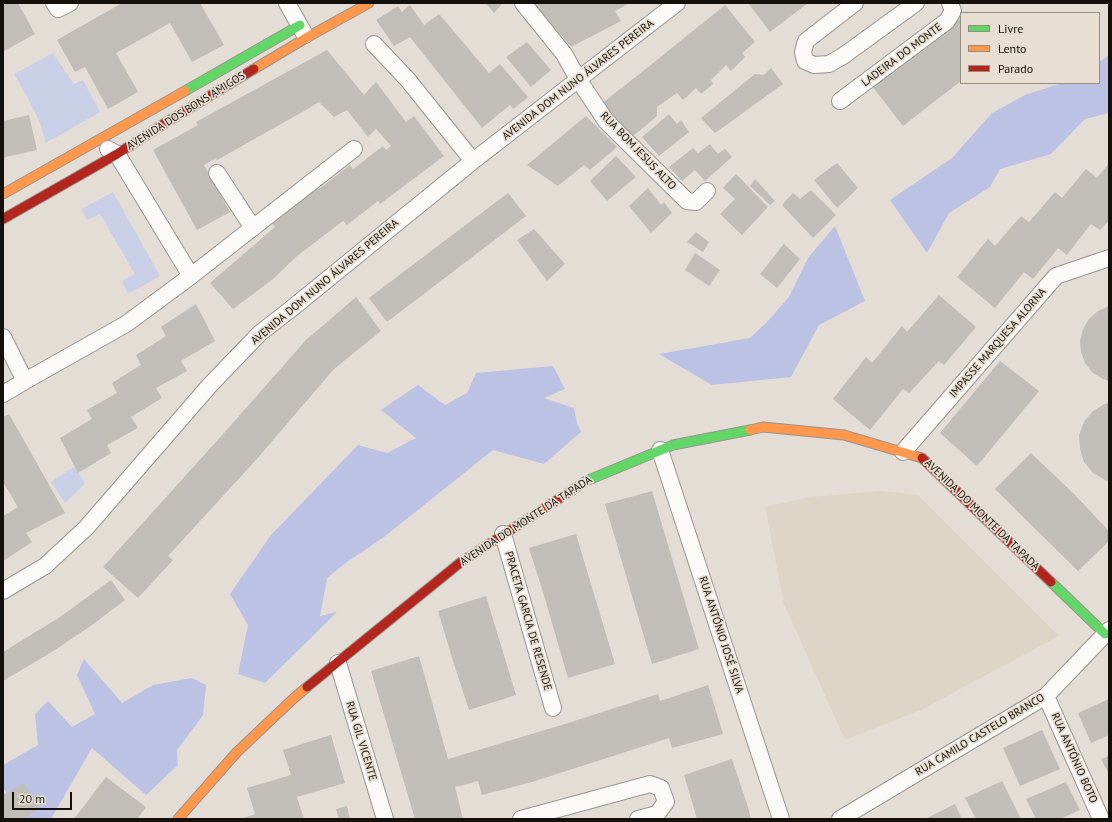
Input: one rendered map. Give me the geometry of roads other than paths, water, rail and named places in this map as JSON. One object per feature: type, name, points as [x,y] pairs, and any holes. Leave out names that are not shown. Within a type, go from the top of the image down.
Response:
[{"type":"street","points":[[287,3],[304,28]]},
{"type":"street","name":"AVENIDA DOS BONS AMIGOS","points":[[3,194],[96,141],[304,28],[369,3]]},
{"type":"street","name":"RUA BOM JESUS ALTO","points":[[523,3],[564,54],[578,79],[606,121],[687,202],[696,202],[707,191]]},
{"type":"street","name":"AVENIDA DOM NUNO ÁLVARES PEREIRA","points":[[3,591],[45,566],[86,528],[210,385],[260,333],[472,161],[677,3]]},
{"type":"street","points":[[855,3],[806,40],[803,52],[805,61],[814,65],[829,64],[916,3]]},
{"type":"street","name":"LADEIRA DO MONTE","points":[[840,101],[947,21],[953,11],[950,3]]},
{"type":"street","name":"AVENIDA DOS BONS AMIGOS","points":[[3,220],[117,154],[170,120],[304,28]]},
{"type":"street","points":[[374,44],[408,80],[472,161]]},
{"type":"street","points":[[96,141],[117,154],[191,276]]},
{"type":"street","points":[[3,394],[126,324],[191,276],[354,149]]},
{"type":"street","points":[[217,173],[253,228]]},
{"type":"street","name":"IMPASSE MARQUESA ALORNA","points":[[903,452],[1056,276],[1109,258]]},
{"type":"street","points":[[3,337],[26,381]]},
{"type":"street","name":"AVENIDA DO MONTE DA TAPADA","points":[[178,819],[237,752],[293,699],[461,562],[586,481],[673,445],[763,427],[844,435],[922,458],[1107,632]]},
{"type":"street","name":"RUA ANTÓNIO JOSÉ SILVA","points":[[660,450],[781,819]]},
{"type":"street","name":"PRACETA GARCIA DE RESENDE","points":[[503,534],[553,708]]},
{"type":"street","name":"RUA CAMILO CASTELO BRANCO","points":[[840,819],[1046,696],[1107,632]]},
{"type":"street","name":"RUA GIL VICENTE","points":[[338,663],[385,819]]},
{"type":"street","name":"RUA ANTÓNIO BOTO","points":[[1046,696],[1101,819]]},
{"type":"street","points":[[521,819],[650,784],[661,788],[666,802],[657,814],[638,819]]}]
